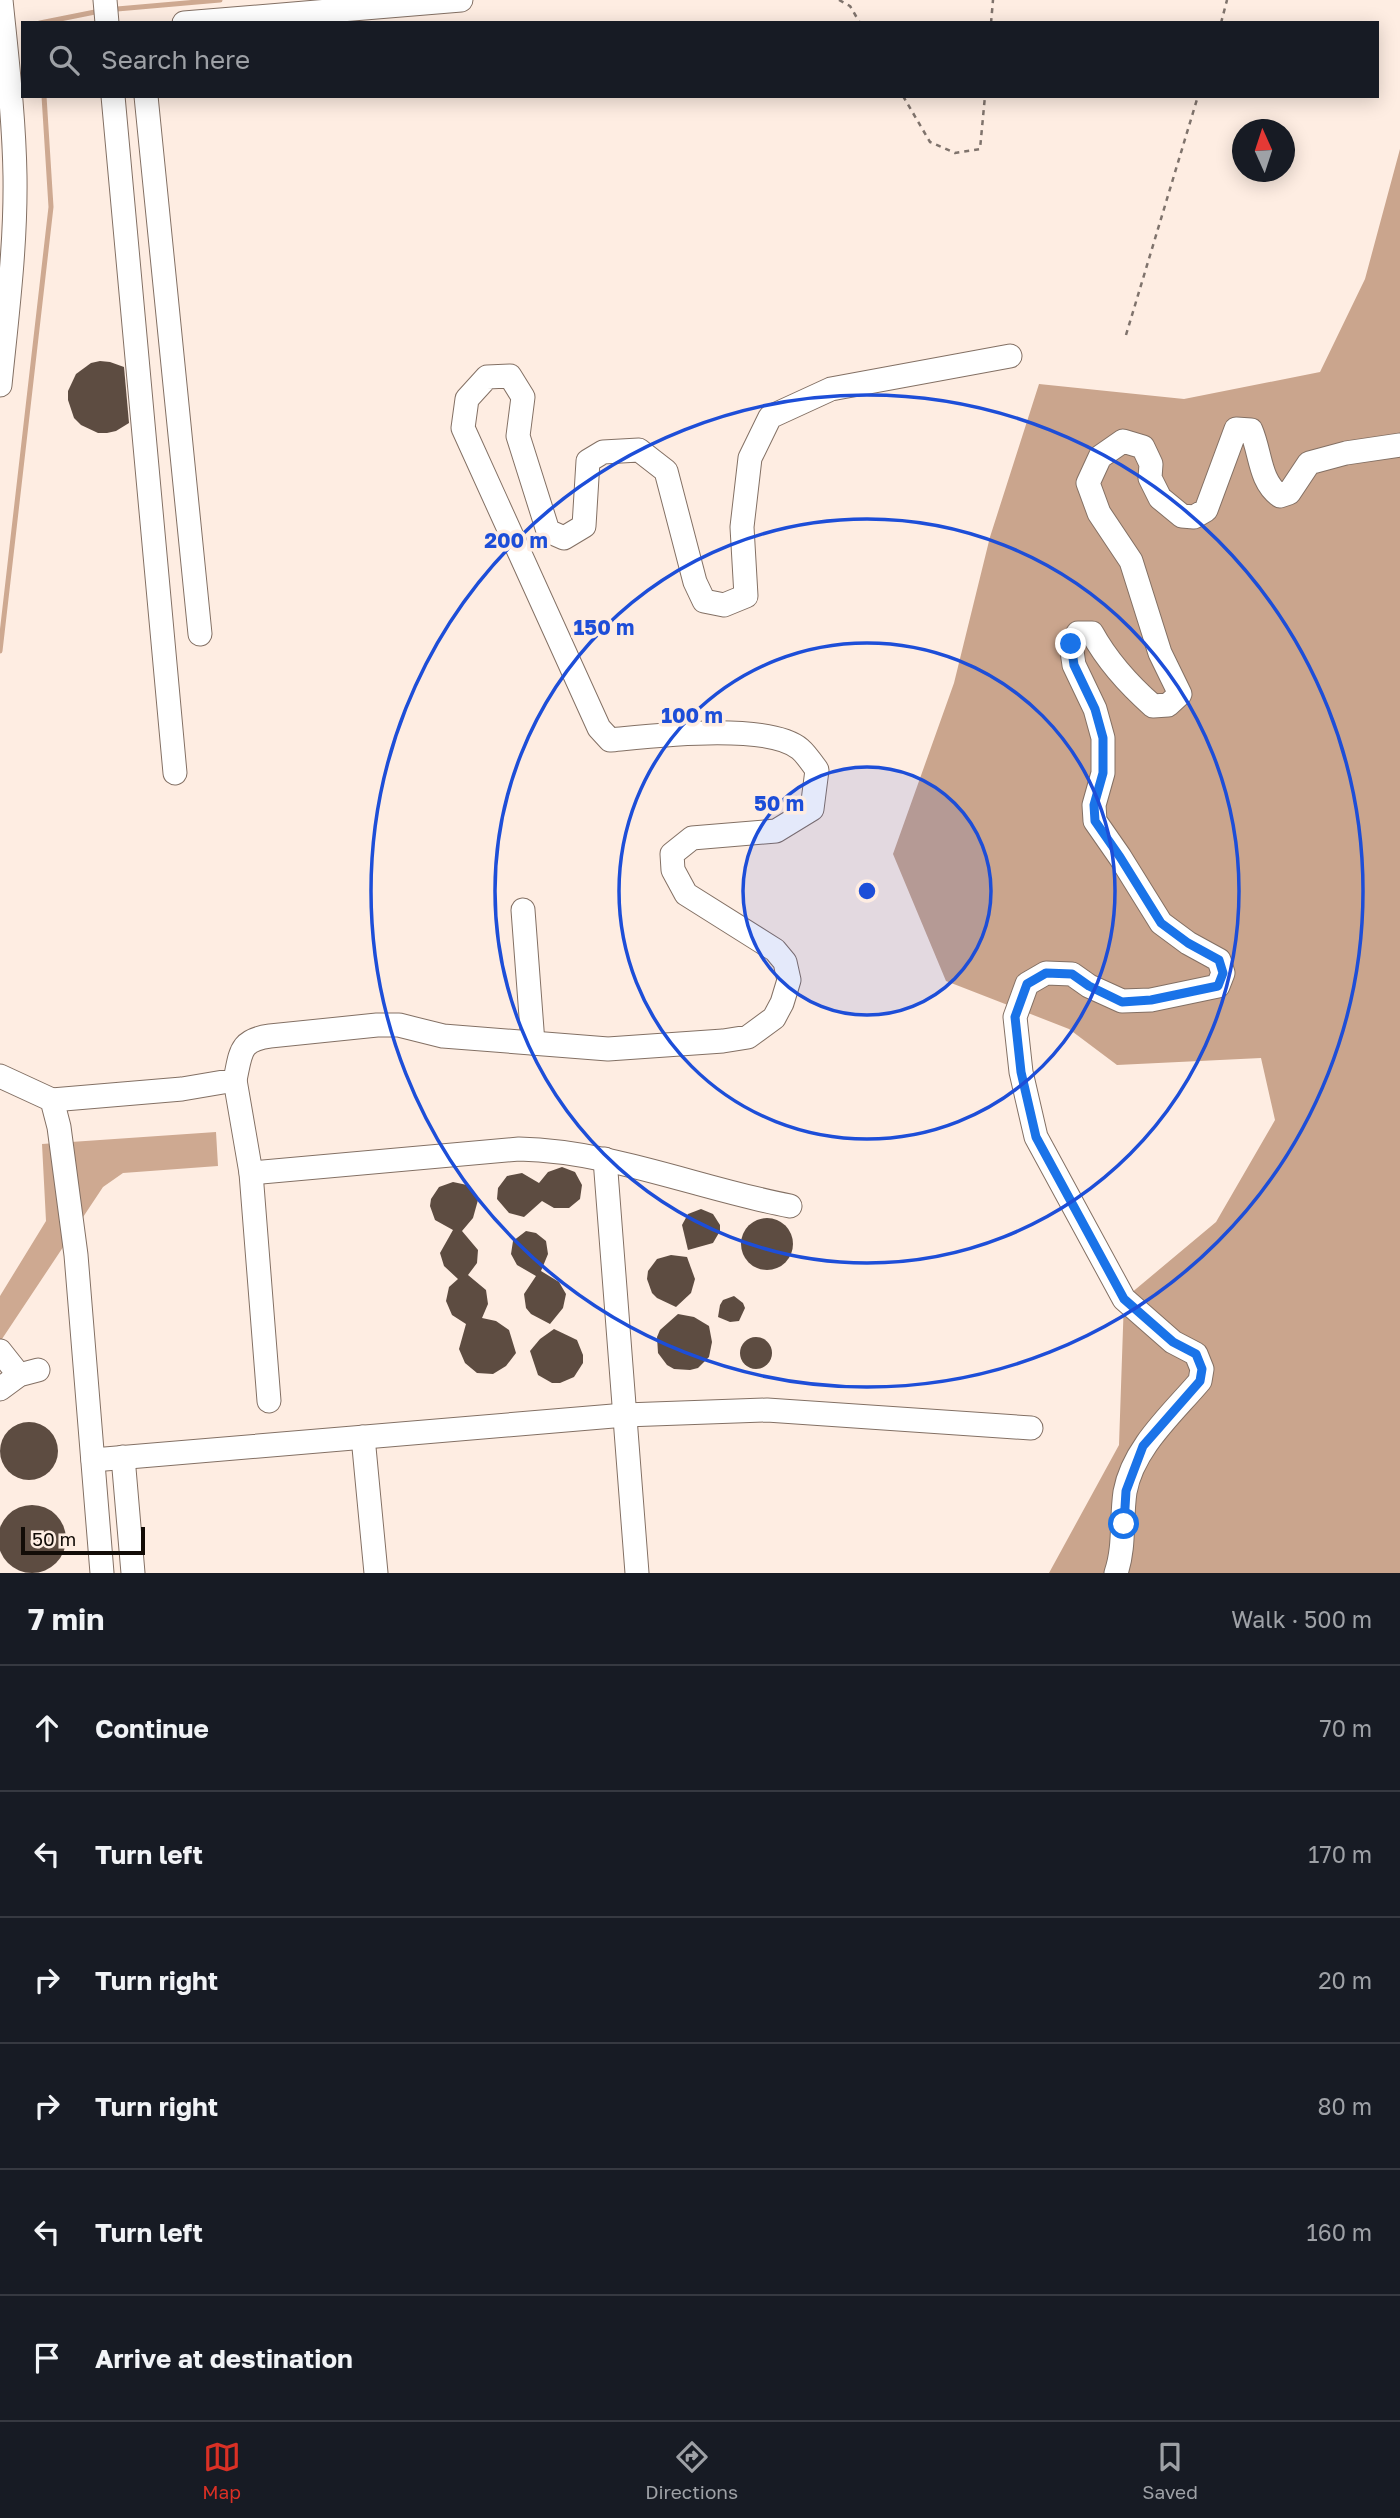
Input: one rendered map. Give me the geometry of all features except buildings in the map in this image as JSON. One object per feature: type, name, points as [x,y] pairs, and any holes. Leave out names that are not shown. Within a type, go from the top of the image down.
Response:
[{"type":"street","points":[[0,385],[12,264],[8,182],[14,138],[1,0]]},
{"type":"street","points":[[105,0],[107,21]]},
{"type":"street","points":[[208,21],[461,0]]},
{"type":"street","points":[[113,98],[175,773]]},
{"type":"street","points":[[146,98],[200,634]]},
{"type":"street","points":[[269,1401],[251,1173],[235,1080],[242,1048],[254,1038],[399,1025],[443,1036],[608,1049],[723,1041],[748,1037],[774,1018],[789,980],[785,962],[775,950],[686,894],[673,870],[672,854],[692,838],[776,831],[812,810],[817,770],[799,747],[772,737],[713,732],[610,740],[599,727],[463,428],[467,399],[486,377],[510,376],[523,397],[518,436],[548,531],[564,538],[584,526],[588,461],[603,452],[639,450],[666,471],[695,582],[704,601],[724,605],[746,596],[742,527],[750,458],[770,417],[831,389],[1010,356]]},
{"type":"street","points":[[1116,1573],[1126,1491],[1143,1446],[1200,1381],[1202,1369],[1196,1354],[1173,1342],[1124,1299],[1036,1137],[1021,1072],[1015,1017],[1027,984],[1046,973],[1072,974],[1089,986],[1122,1002],[1151,1000],[1218,986],[1223,973],[1219,960],[1188,943],[1161,923],[1095,821],[1094,805],[1103,773],[1103,738],[1095,709],[1074,665],[1071,644],[1078,633],[1092,633],[1106,659],[1130,686],[1153,706],[1168,705],[1180,694],[1160,653],[1131,561],[1115,534],[1098,513],[1088,483],[1100,457],[1123,441],[1143,447],[1151,464],[1150,478],[1160,498],[1182,516],[1194,517],[1206,510],[1236,429],[1251,430],[1264,476],[1270,489],[1280,496],[1289,493],[1309,463],[1346,453],[1400,445]]},
{"type":"street","points":[[523,910],[533,1043]]},
{"type":"street","points":[[0,1076],[52,1100],[182,1089],[235,1080]]},
{"type":"street","points":[[52,1100],[59,1128],[76,1255],[102,1573]]},
{"type":"street","points":[[251,1173],[519,1149],[553,1150],[605,1159],[790,1206]]},
{"type":"street","points":[[605,1159],[637,1573]]},
{"type":"street","points":[[0,1351],[29,1372],[0,1389]]},
{"type":"street","points":[[93,1460],[625,1415],[767,1410],[1031,1428]]},
{"type":"street","points":[[363,1437],[376,1573]]},
{"type":"street","points":[[123,1457],[133,1573]]},
{"type":"path","points":[[839,0],[850,6],[859,21]]},
{"type":"path","points":[[992,21],[993,0]]},
{"type":"path","points":[[1221,21],[1227,0]]},
{"type":"path","points":[[904,98],[930,142],[955,153],[980,149],[985,98]]},
{"type":"path","points":[[1126,335],[1197,98]]},
{"type":"shaded area","points":[[1400,149],[1400,1573],[1049,1573],[1119,1445],[1124,1299],[1216,1222],[1275,1120],[1261,1058],[1117,1065],[1069,1029],[946,981],[893,854],[954,683],[990,537],[1039,384],[1184,399],[1320,372],[1365,279]]},
{"type":"shaded area","points":[[216,1132],[218,1166],[123,1173],[103,1187],[0,1342],[0,1296],[46,1221],[42,1144]]},
{"type":"waterway","points":[[117,9],[220,0]]},
{"type":"waterway","points":[[50,21],[100,11]]},
{"type":"waterway","points":[[0,651],[51,207],[44,98]]},
{"type":"route","points":[[1071,644],[1074,665],[1095,709],[1103,738],[1103,773],[1094,805],[1095,821],[1161,923],[1188,943],[1219,960],[1223,973],[1218,986],[1151,1000],[1122,1002],[1089,986],[1072,974],[1046,973],[1027,984],[1015,1017],[1021,1072],[1036,1137],[1124,1299],[1173,1342],[1196,1354],[1202,1369],[1200,1381],[1143,1446],[1126,1491],[1124,1524]]}]
